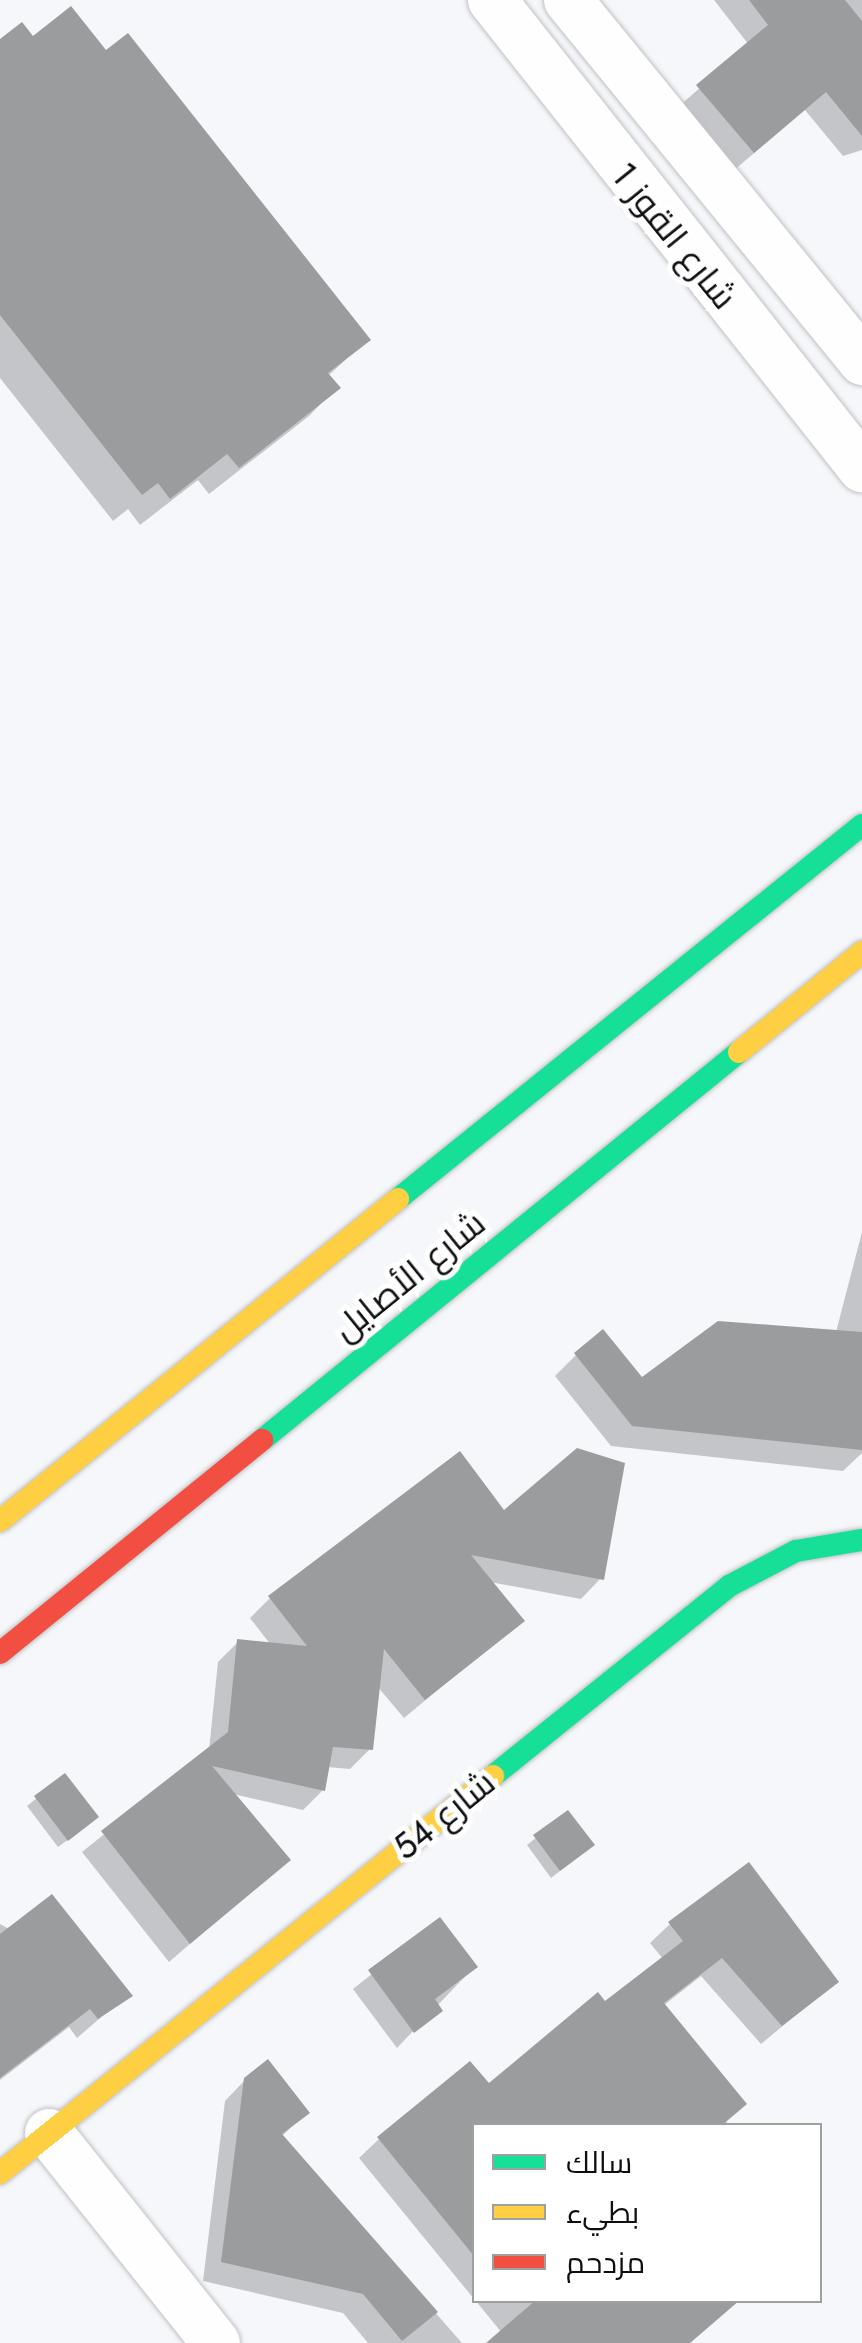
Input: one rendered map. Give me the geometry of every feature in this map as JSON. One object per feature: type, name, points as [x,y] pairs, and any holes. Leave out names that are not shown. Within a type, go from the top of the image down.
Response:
[{"type":"main road","points":[[854,831],[862,792]]},
{"type":"main road","name":"شارع الأصايل","points":[[0,1521],[854,831]]},
{"type":"main road","name":"شارع الأصايل","points":[[0,1654],[862,952]]},
{"type":"main road","name":"شارع 54","points":[[0,2173],[728,1586],[796,1551],[862,1540]]},
{"type":"street","name":"شارع القوز 1","points":[[492,0],[862,468]]},
{"type":"street","name":"شارع القوز 1","points":[[568,0],[862,360]]},
{"type":"street","points":[[49,2134],[216,2343]]},
{"type":"building","points":[[749,0],[845,0],[862,21],[862,136],[826,92],[754,153],[696,85],[768,25]]},
{"type":"building","points":[[71,6],[106,50],[128,33],[371,340],[328,373],[341,388],[239,468],[227,454],[170,499],[158,483],[142,495],[0,315],[0,39],[22,22],[33,36]]},
{"type":"building","points":[[718,1321],[862,1332],[862,1450],[632,1426],[574,1353],[603,1329],[642,1377]]},
{"type":"building","points":[[577,1448],[625,1463],[604,1580],[471,1555],[525,1621],[425,1700],[384,1649],[373,1750],[333,1747],[325,1791],[212,1766],[291,1860],[190,1944],[101,1831],[228,1732],[237,1639],[307,1646],[268,1596],[460,1451],[504,1510]]},
{"type":"building","points":[[65,1773],[99,1817],[68,1841],[34,1796]]},
{"type":"building","points":[[568,1810],[595,1845],[560,1871],[533,1835]]},
{"type":"building","points":[[749,1862],[839,1982],[782,2026],[722,1958],[664,2003],[747,2104],[725,2123],[472,2123],[472,2254],[377,2137],[470,2061],[489,2083],[598,1992],[605,2001],[683,1941],[668,1922]]},
{"type":"building","points":[[52,1894],[133,1996],[98,2019],[90,2009],[0,2078],[0,1934]]},
{"type":"building","points":[[440,1917],[478,1967],[435,1999],[443,2011],[414,2033],[368,1970]]},
{"type":"building","points":[[268,2059],[310,2113],[282,2134],[438,2312],[402,2341],[363,2294],[221,2262],[244,2078]]},
{"type":"building","points":[[533,2303],[737,2303],[690,2343],[486,2343]]},
{"type":"traffic: fast","points":[[398,1199],[862,825]]},
{"type":"traffic: fast","points":[[262,1440],[739,1052]]},
{"type":"traffic: fast","points":[[493,1776],[729,1586],[796,1551],[862,1540]]},
{"type":"traffic: slow","points":[[739,1052],[862,952]]},
{"type":"traffic: slow","points":[[0,1521],[398,1199]]},
{"type":"traffic: slow","points":[[0,2173],[493,1776]]},
{"type":"traffic: jam","points":[[0,1653],[262,1440]]}]
